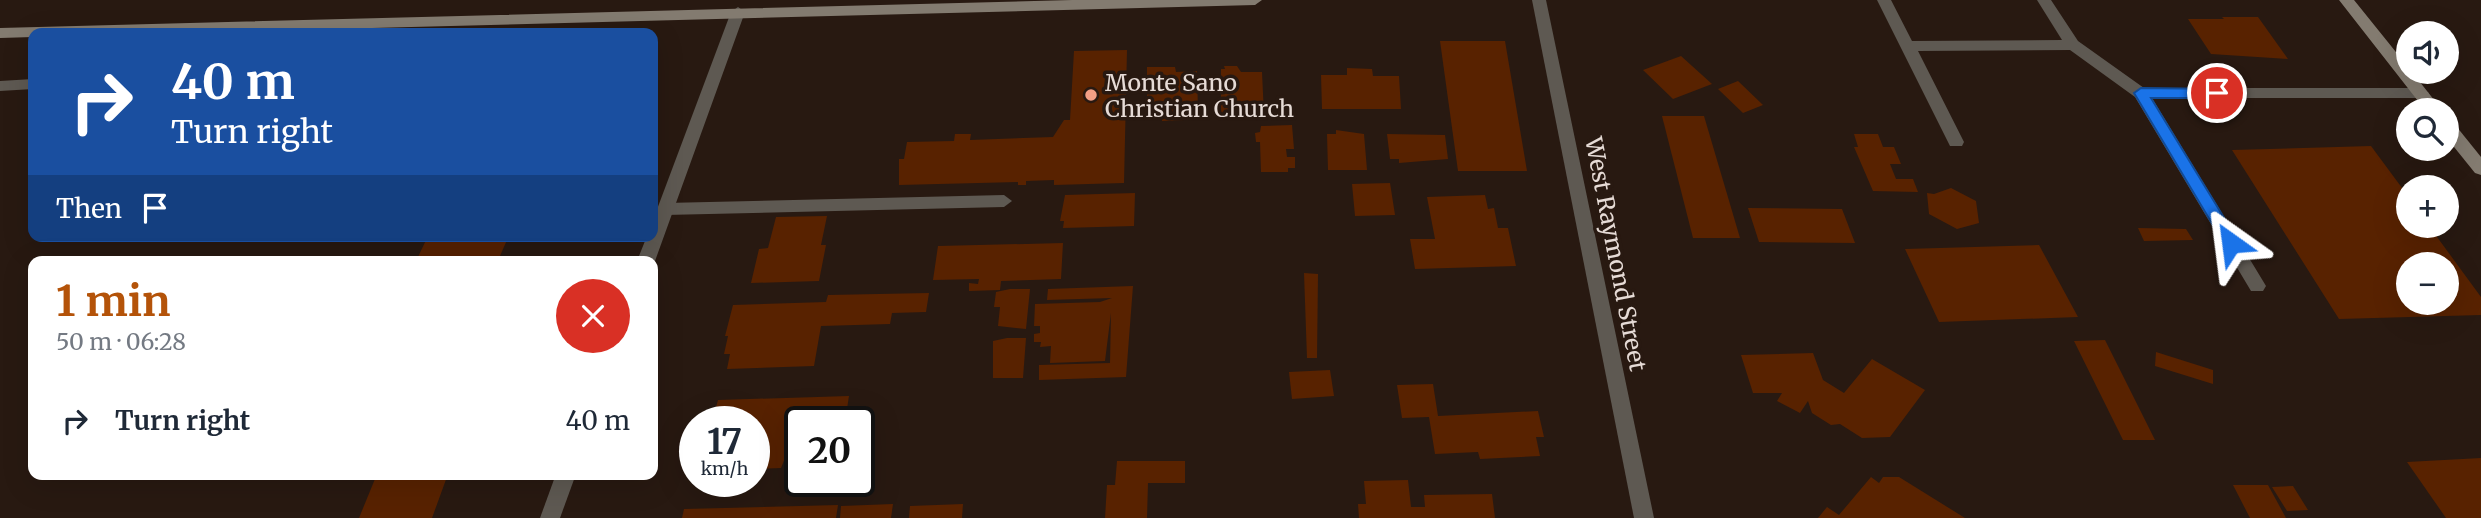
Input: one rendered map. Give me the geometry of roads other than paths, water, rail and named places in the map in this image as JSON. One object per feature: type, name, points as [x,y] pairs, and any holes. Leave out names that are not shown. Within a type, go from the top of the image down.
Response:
[{"type":"main road","points":[[176,28],[1255,0]]},
{"type":"main road","points":[[2346,0],[2425,98]]},
{"type":"main road","points":[[0,33],[28,32]]},
{"type":"main road","points":[[2459,141],[2481,169]]},
{"type":"street","name":"West Raymond Street","points":[[1539,0],[1644,518]]},
{"type":"street","points":[[1884,0],[1955,142]]},
{"type":"street","points":[[2044,0],[2073,45],[2141,93],[2257,286]]},
{"type":"street","points":[[658,228],[738,12]]},
{"type":"street","points":[[1907,46],[2073,45]]},
{"type":"street","points":[[0,86],[28,84]]},
{"type":"street","points":[[2141,93],[2421,93]]},
{"type":"street","points":[[665,209],[1004,201]]},
{"type":"street","points":[[550,518],[564,480]]},
{"type":"place","name":"Monte Sano Christian Church","points":[[1091,95]]}]
